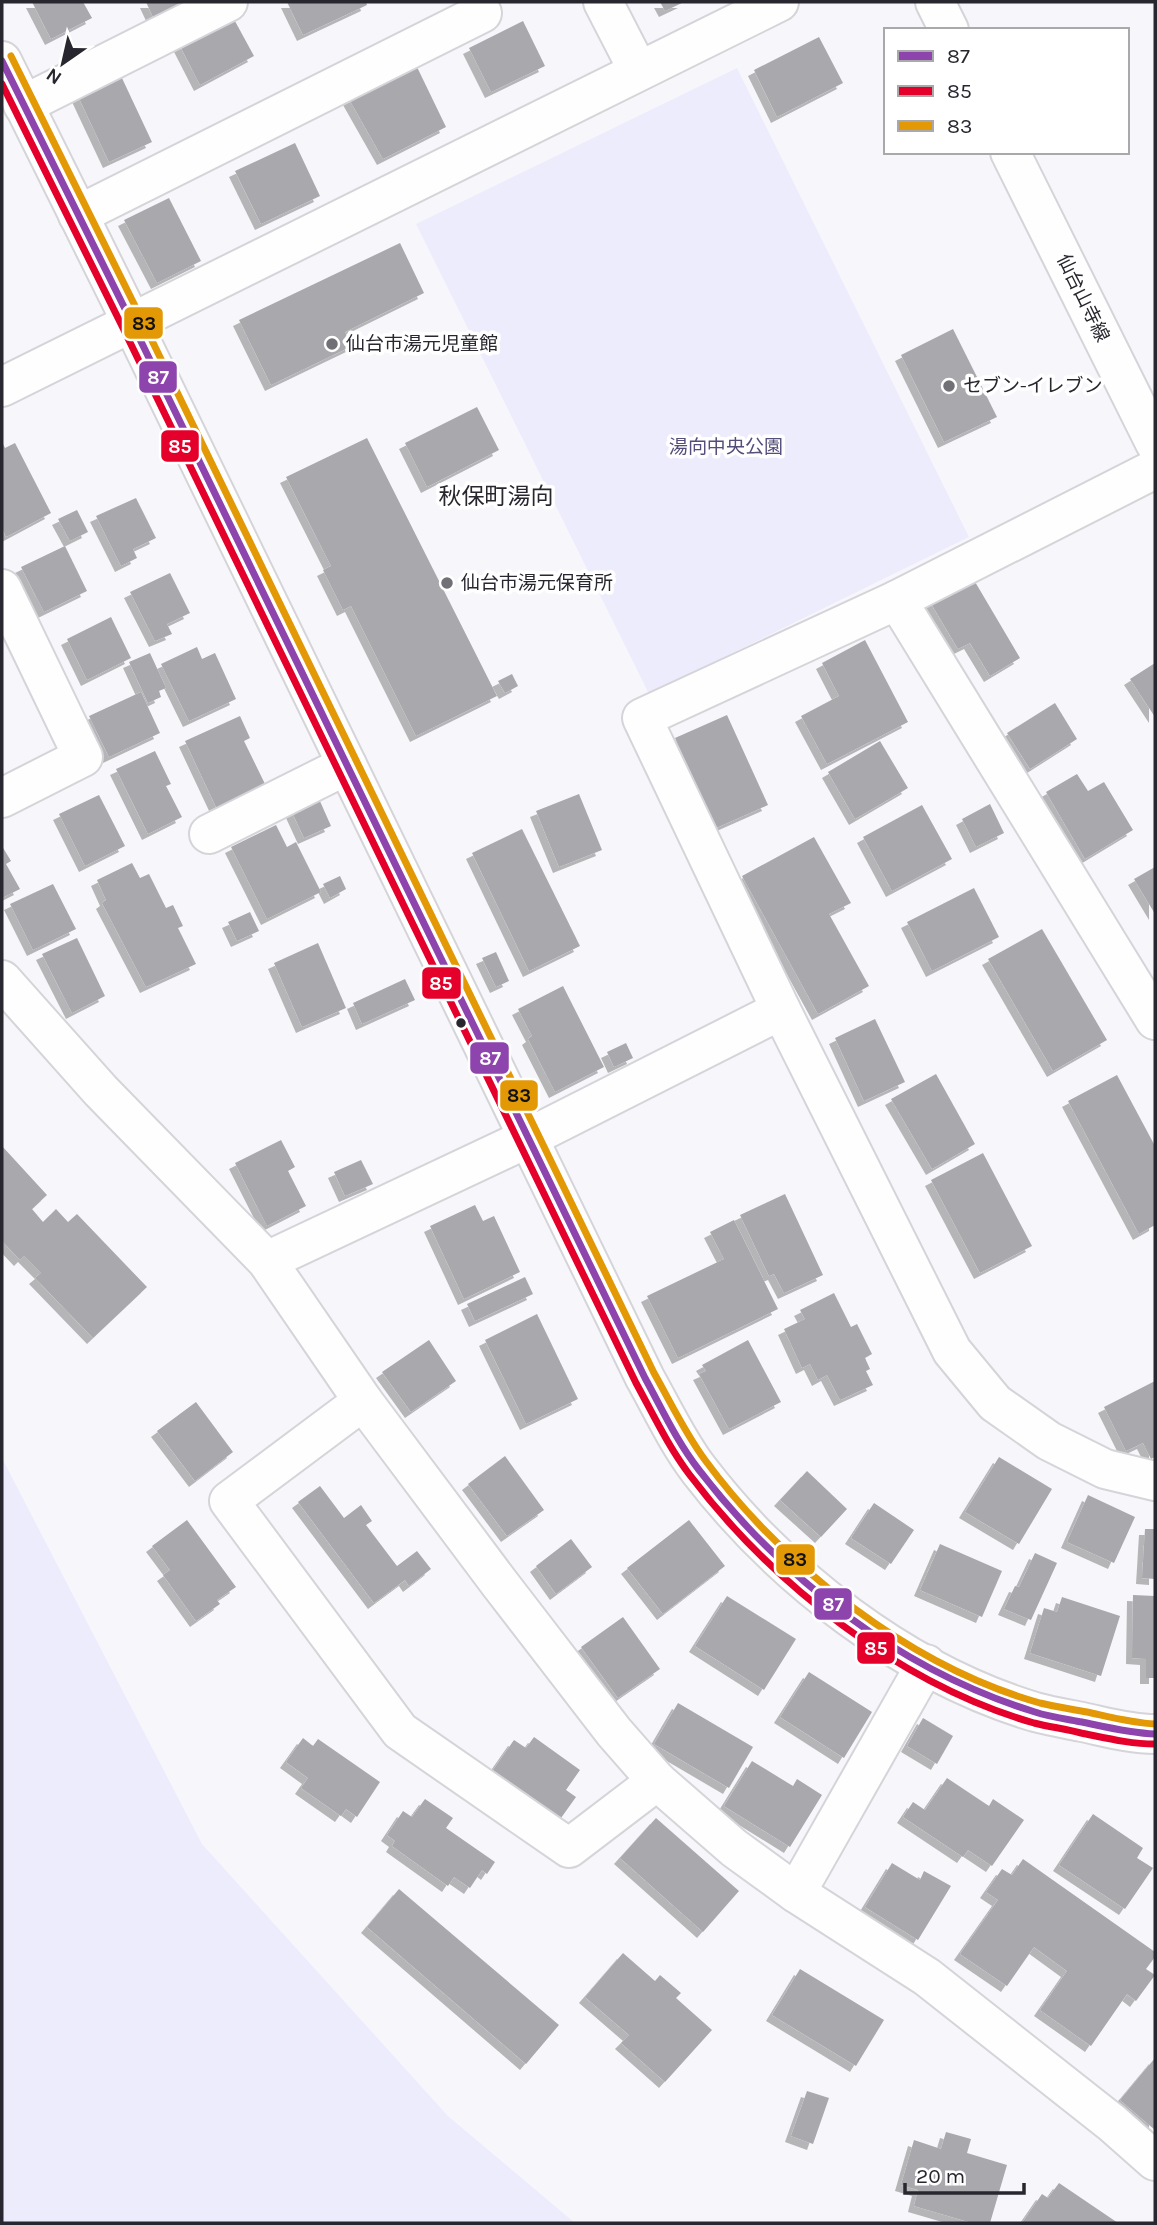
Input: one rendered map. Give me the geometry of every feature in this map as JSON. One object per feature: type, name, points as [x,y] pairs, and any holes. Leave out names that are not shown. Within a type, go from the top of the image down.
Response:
[{"type":"street","points":[[23,105],[228,2]]},
{"type":"street","points":[[603,2],[638,70]]},
{"type":"street","points":[[2,387],[779,2]]},
{"type":"street","points":[[935,2],[948,28]]},
{"type":"street","points":[[78,215],[482,13]]},
{"type":"street","points":[[2,61],[645,1378],[698,1468],[763,1545],[810,1586],[860,1625],[926,1664],[973,1688],[1035,1712],[1137,1734],[1155,1734]]},
{"type":"street","name":"仙台山寺線","points":[[1011,154],[1155,443]]},
{"type":"street","points":[[1155,469],[897,600],[642,718],[781,1010],[952,1351],[995,1404],[1049,1440],[1105,1469],[1155,1481]]},
{"type":"street","points":[[2,589],[83,757],[2,798]]},
{"type":"street","points":[[897,600],[1155,1020]]},
{"type":"street","points":[[209,834],[346,765]]},
{"type":"street","points":[[2,980],[101,1091],[267,1261],[363,1401],[606,1722],[657,1781],[734,1848],[796,1893],[927,1977],[1155,2161]]},
{"type":"street","points":[[267,1261],[528,1138],[781,1010]]},
{"type":"street","points":[[363,1401],[229,1501],[400,1731],[569,1848],[657,1781]]},
{"type":"street","points":[[796,1893],[926,1664]]},
{"type":"green space","name":"湯向中央公園","points":[[737,68],[969,537],[649,694],[416,224]]},
{"type":"green space","points":[[2,1458],[202,1844],[448,2116],[575,2223],[2,2223]]},
{"type":"building","points":[[32,2],[83,2],[92,18],[51,39]]},
{"type":"building","points":[[146,2],[184,2],[153,17]]},
{"type":"building","points":[[287,2],[366,2],[367,5],[303,35]]},
{"type":"building","points":[[660,2],[684,2],[665,11]]},
{"type":"building","points":[[230,12],[254,56],[200,85],[177,40]]},
{"type":"building","points":[[523,21],[545,66],[491,92],[469,48]]},
{"type":"building","points":[[819,37],[843,83],[777,117],[754,70]]},
{"type":"building","points":[[417,67],[446,127],[383,159],[349,99]]},
{"type":"building","points":[[121,76],[152,142],[109,162],[78,96]]},
{"type":"building","points":[[295,143],[320,196],[261,224],[235,171]]},
{"type":"building","points":[[169,198],[201,261],[157,283],[124,220]]},
{"type":"building","points":[[400,243],[424,293],[345,332],[352,346],[271,385],[239,320]]},
{"type":"building","name":"セブン-イレブン","points":[[953,329],[997,417],[944,442],[901,355]]},
{"type":"building","points":[[477,407],[499,450],[427,487],[405,443]]},
{"type":"building","points":[[367,438],[497,696],[416,736],[351,606],[343,610],[323,570],[331,566],[286,477]]},
{"type":"building","points":[[2,442],[5,448],[15,443],[51,513],[6,537],[2,528]]},
{"type":"building","points":[[136,498],[156,538],[133,549],[137,558],[121,566],[96,516]]},
{"type":"building","points":[[77,510],[88,532],[70,541],[58,519]]},
{"type":"building","points":[[65,546],[87,591],[44,612],[21,567]]},
{"type":"building","points":[[170,573],[190,613],[167,624],[172,634],[155,641],[130,592]]},
{"type":"building","points":[[971,575],[1020,658],[990,676],[970,643],[958,649],[929,600]]},
{"type":"building","points":[[111,617],[131,658],[87,680],[67,639]]},
{"type":"building","points":[[865,640],[908,722],[827,764],[801,716],[839,696],[822,663]]},
{"type":"building","points":[[197,647],[202,659],[215,653],[236,699],[189,721],[161,664]]},
{"type":"building","points":[[150,653],[166,688],[159,691],[161,697],[148,703],[129,662]]},
{"type":"building","points":[[1155,663],[1155,717],[1130,679]]},
{"type":"building","points":[[512,674],[518,686],[505,693],[498,681]]},
{"type":"building","points":[[141,692],[160,733],[109,757],[89,716]]},
{"type":"building","points":[[1055,703],[1077,739],[1030,769],[1007,733]]},
{"type":"building","points":[[727,715],[768,805],[716,828],[675,738]]},
{"type":"building","points":[[240,716],[250,738],[244,741],[266,786],[217,809],[185,741]]},
{"type":"building","points":[[880,741],[908,788],[855,819],[828,772]]},
{"type":"building","points":[[155,751],[171,784],[166,786],[182,817],[148,834],[116,769]]},
{"type":"building","points":[[1077,774],[1088,791],[1104,782],[1133,830],[1085,859],[1046,792]]},
{"type":"building","points":[[579,794],[602,850],[559,867],[536,811]]},
{"type":"building","points":[[99,795],[125,846],[85,866],[59,814]]},
{"type":"building","points":[[319,799],[331,826],[304,838],[292,812]]},
{"type":"building","points":[[990,804],[1004,833],[976,847],[962,819]]},
{"type":"building","points":[[922,805],[952,859],[892,891],[863,837]]},
{"type":"building","points":[[276,825],[287,847],[296,842],[321,892],[267,919],[231,847]]},
{"type":"building","points":[[522,829],[580,946],[529,971],[472,853]]},
{"type":"building","points":[[814,837],[851,903],[829,914],[869,986],[818,1014],[742,876]]},
{"type":"building","points":[[2,846],[11,861],[6,864],[20,889],[2,898]]},
{"type":"building","points":[[132,863],[140,878],[149,874],[166,908],[173,905],[183,926],[178,928],[196,964],[146,987],[102,903],[106,900],[97,880]]},
{"type":"building","points":[[1155,867],[1155,914],[1134,879]]},
{"type":"building","points":[[340,876],[346,889],[330,898],[323,884]]},
{"type":"building","points":[[53,884],[76,929],[33,950],[10,904]]},
{"type":"building","points":[[974,888],[999,937],[932,971],[907,922]]},
{"type":"building","points":[[250,912],[259,931],[237,941],[228,922]]},
{"type":"building","points":[[1042,929],[1107,1040],[1053,1071],[988,959]]},
{"type":"building","points":[[77,938],[105,996],[72,1013],[42,954]]},
{"type":"building","points":[[318,943],[346,1008],[302,1027],[274,963]]},
{"type":"building","points":[[496,952],[509,981],[496,987],[482,958]]},
{"type":"building","points":[[405,979],[415,1000],[362,1024],[353,1003]]},
{"type":"building","points":[[563,986],[604,1067],[555,1092],[528,1039],[532,1036],[518,1009]]},
{"type":"building","points":[[875,1019],[905,1082],[864,1101],[835,1038]]},
{"type":"building","points":[[626,1043],[633,1058],[614,1067],[607,1052]]},
{"type":"building","points":[[936,1074],[975,1144],[932,1169],[891,1099]]},
{"type":"building","points":[[1117,1075],[1155,1146],[1155,1225],[1139,1234],[1068,1101]]},
{"type":"building","points":[[281,1140],[295,1167],[288,1171],[306,1206],[267,1226],[235,1163]]},
{"type":"building","points":[[2,1146],[47,1195],[32,1209],[43,1222],[56,1209],[68,1222],[77,1214],[147,1287],[93,1338],[35,1278],[41,1273],[24,1256],[20,1260],[2,1241]]},
{"type":"building","points":[[983,1153],[1032,1246],[980,1273],[931,1180]]},
{"type":"building","points":[[361,1160],[373,1184],[345,1196],[334,1172]]},
{"type":"building","points":[[785,1194],[823,1275],[784,1293],[774,1274],[769,1276],[740,1215]]},
{"type":"building","points":[[475,1205],[483,1221],[494,1216],[520,1272],[464,1299],[430,1226]]},
{"type":"building","points":[[734,1220],[778,1309],[678,1358],[647,1296],[724,1259],[710,1232]]},
{"type":"building","points":[[525,1277],[533,1294],[475,1321],[467,1304]]},
{"type":"building","points":[[834,1293],[851,1327],[857,1324],[872,1354],[865,1358],[870,1369],[866,1371],[873,1385],[840,1400],[827,1375],[818,1380],[810,1364],[802,1368],[784,1329],[805,1319],[800,1310]]},
{"type":"building","points":[[537,1314],[578,1399],[526,1424],[485,1340]]},
{"type":"building","points":[[429,1340],[456,1381],[411,1412],[382,1372]]},
{"type":"building","points":[[748,1340],[781,1402],[729,1429],[699,1374],[706,1371],[702,1365]]},
{"type":"building","points":[[1155,1381],[1155,1457],[1151,1459],[1143,1443],[1126,1451],[1104,1407]]},
{"type":"building","points":[[196,1402],[233,1452],[195,1481],[157,1431]]},
{"type":"building","points":[[505,1456],[544,1510],[507,1536],[468,1484]]},
{"type":"building","points":[[999,1457],[1052,1489],[1019,1544],[965,1512]]},
{"type":"building","points":[[807,1471],[847,1509],[821,1537],[780,1500]]},
{"type":"building","points":[[320,1486],[344,1518],[361,1505],[372,1521],[366,1525],[397,1566],[417,1551],[431,1569],[409,1586],[405,1580],[374,1603],[298,1502]]},
{"type":"building","points":[[1088,1495],[1135,1517],[1114,1563],[1067,1542]]},
{"type":"building","points":[[874,1503],[914,1530],[891,1564],[851,1538]]},
{"type":"building","points":[[187,1520],[236,1587],[217,1600],[220,1604],[196,1621],[163,1575],[170,1570],[152,1546]]},
{"type":"building","points":[[689,1520],[725,1566],[663,1614],[627,1568]]},
{"type":"building","points":[[1145,1529],[1155,1529],[1155,1579],[1142,1578]]},
{"type":"building","points":[[571,1539],[592,1567],[556,1594],[536,1566]]},
{"type":"building","points":[[940,1544],[1002,1571],[982,1617],[920,1590]]},
{"type":"building","points":[[1035,1553],[1057,1563],[1031,1620],[1004,1609],[1015,1586],[1019,1587]]},
{"type":"building","points":[[1133,1595],[1155,1596],[1155,1678],[1146,1678],[1146,1659],[1132,1658]]},
{"type":"building","points":[[727,1596],[796,1639],[764,1690],[695,1646]]},
{"type":"building","points":[[1062,1597],[1120,1616],[1101,1676],[1030,1653],[1044,1608],[1057,1612]]},
{"type":"building","points":[[623,1617],[660,1669],[618,1698],[581,1647]]},
{"type":"building","points":[[809,1672],[872,1712],[844,1758],[780,1717]]},
{"type":"building","points":[[678,1703],[753,1747],[729,1788],[654,1744]]},
{"type":"building","points":[[923,1718],[953,1736],[937,1764],[907,1746]]},
{"type":"building","points":[[534,1737],[580,1770],[566,1790],[576,1797],[561,1818],[493,1770],[514,1740],[526,1748]]},
{"type":"building","points":[[303,1738],[313,1746],[318,1739],[380,1782],[357,1817],[346,1809],[341,1816],[301,1788],[308,1778],[286,1762]]},
{"type":"building","points":[[752,1761],[793,1786],[797,1779],[822,1795],[790,1847],[724,1806]]},
{"type":"building","points":[[947,1778],[989,1806],[993,1799],[1024,1820],[992,1866],[968,1850],[963,1857],[903,1817],[913,1802],[925,1810]]},
{"type":"building","points":[[425,1799],[453,1818],[446,1828],[495,1862],[487,1874],[482,1870],[470,1888],[454,1877],[448,1886],[392,1846],[395,1841],[387,1835],[403,1811],[412,1817]]},
{"type":"building","points":[[1093,1814],[1143,1848],[1137,1858],[1153,1868],[1125,1909],[1059,1865]]},
{"type":"building","points":[[656,1818],[739,1891],[703,1932],[620,1858]]},
{"type":"building","points":[[1023,1859],[1155,1952],[1155,1957],[1146,1969],[1155,1975],[1136,2001],[1127,1994],[1091,2046],[1040,2010],[1067,1971],[1034,1947],[1007,1986],[960,1954],[998,1900],[986,1892],[1002,1869],[1012,1875]]},
{"type":"building","points":[[892,1863],[920,1880],[924,1871],[951,1886],[918,1940],[865,1907]]},
{"type":"building","points":[[399,1889],[559,2025],[526,2064],[367,1927]]},
{"type":"building","points":[[623,1953],[655,1981],[660,1975],[681,1993],[676,1998],[712,2030],[665,2082],[621,2043],[629,2035],[585,1997]]},
{"type":"building","points":[[800,1969],[884,2020],[856,2066],[772,2015]]},
{"type":"building","points":[[1155,2058],[1155,2130],[1120,2100]]},
{"type":"building","points":[[807,2091],[829,2098],[813,2144],[791,2136]]},
{"type":"building","points":[[946,2132],[971,2139],[967,2153],[1007,2165],[990,2223],[972,2223],[914,2206],[918,2190],[901,2185],[914,2140],[941,2149]]},
{"type":"building","points":[[1059,2183],[1118,2223],[1022,2223],[1042,2194],[1048,2198]]},
{"type":"transit line","name":"83","points":[[11,56],[654,1373],[698,1450],[737,1500],[773,1538],[854,1608],[898,1639],[944,1665],[992,1687],[1040,1703],[1155,1724]]},
{"type":"transit line","name":"87","points":[[2,61],[645,1378],[691,1459],[732,1510],[768,1548],[807,1584],[892,1646],[938,1672],[1035,1712],[1118,1730],[1155,1734]]},
{"type":"transit line","name":"85","points":[[2,84],[636,1383],[681,1463],[722,1515],[759,1554],[800,1591],[888,1657],[936,1684],[984,1706],[1034,1723],[1118,1740],[1155,1744]]},
{"type":"place","name":"仙台市湯元児童館","points":[[332,344]]},
{"type":"place","name":"セブン-イレブン","points":[[949,386]]},
{"type":"place","name":"仙台市湯元保育所","points":[[447,583]]},
{"type":"district","name":"秋保町湯向","points":[[496,496]]}]
